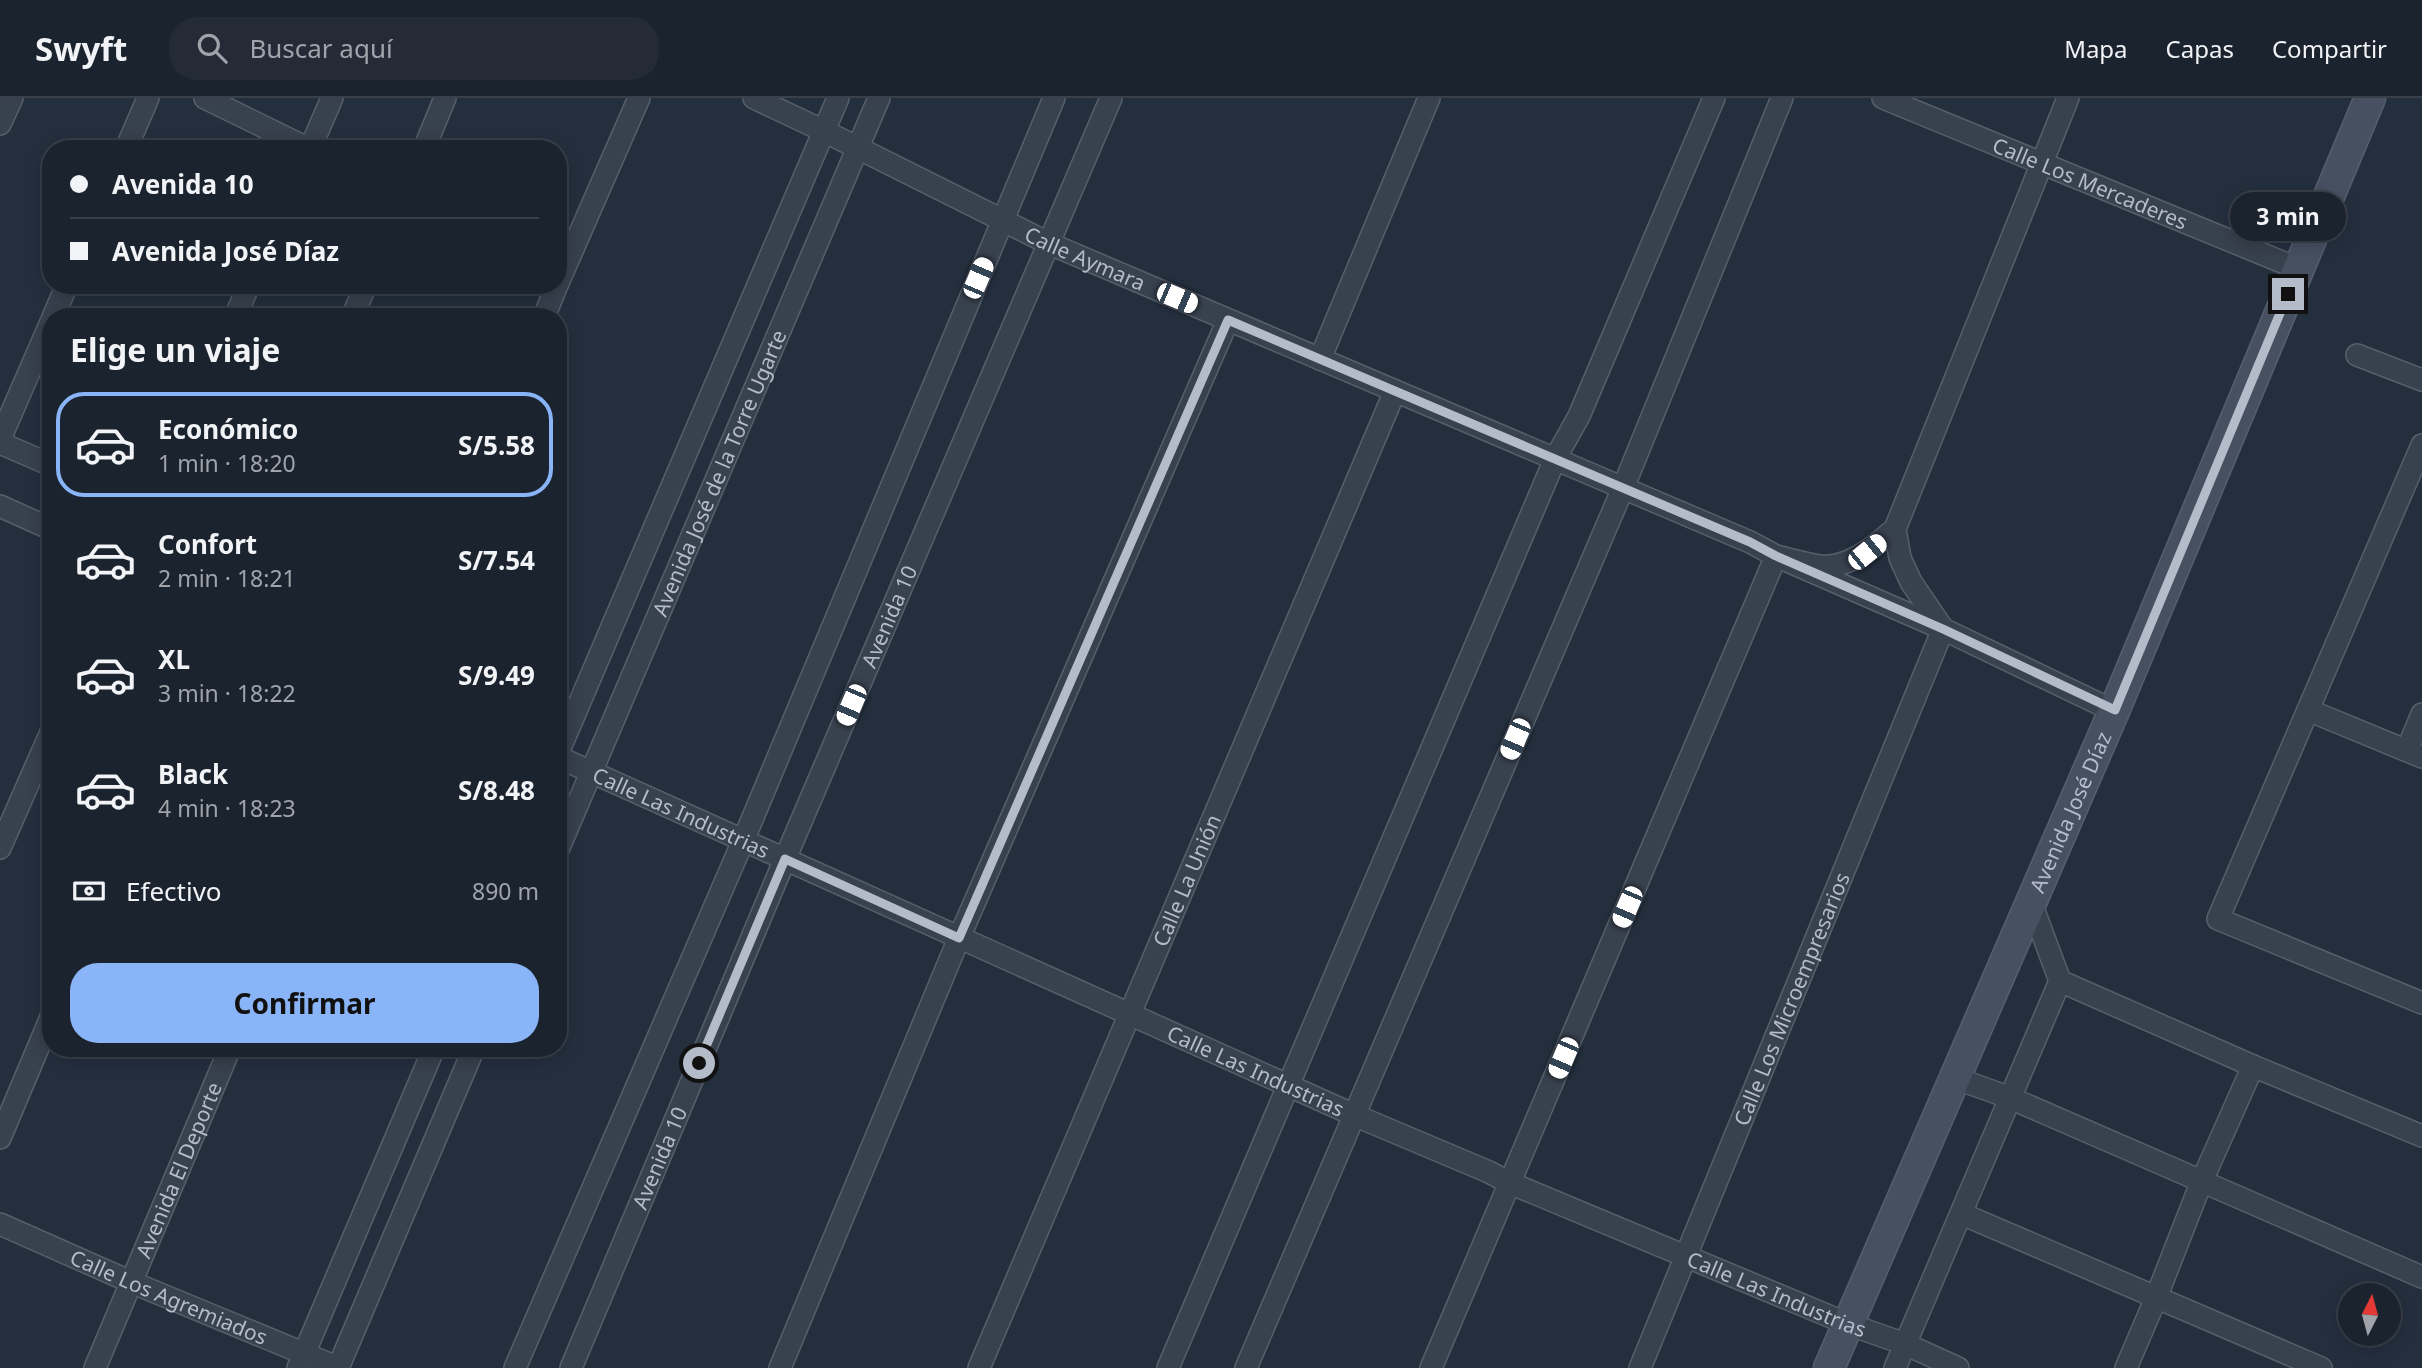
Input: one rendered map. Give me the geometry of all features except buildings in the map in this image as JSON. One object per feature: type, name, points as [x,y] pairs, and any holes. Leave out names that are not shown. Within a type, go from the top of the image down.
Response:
[{"type":"street","points":[[0,124],[12,98]]},
{"type":"street","points":[[130,140],[148,98]]},
{"type":"street","points":[[205,98],[291,140]]},
{"type":"street","points":[[314,140],[332,98]]},
{"type":"street","points":[[428,140],[445,98]]},
{"type":"street","points":[[567,263],[639,98]]},
{"type":"street","name":"Calle Aymara","points":[[754,98],[1048,243],[1750,542],[2115,710]]},
{"type":"street","name":"Avenida José de la Torre Ugarte","points":[[567,734],[838,98]]},
{"type":"street","name":"Avenida José de la Torre Ugarte","points":[[567,829],[878,98]]},
{"type":"street","points":[[515,1368],[743,841],[1054,98]]},
{"type":"street","name":"Avenida 10","points":[[571,1368],[785,859],[1111,98]]},
{"type":"street","points":[[1320,359],[1429,98]]},
{"type":"street","points":[[1168,1368],[1555,459],[1579,416],[1714,98]]},
{"type":"street","points":[[1246,1368],[1622,488],[1783,98]]},
{"type":"street","name":"Calle Los Mercaderes","points":[[1883,98],[2299,269]]},
{"type":"street","points":[[1431,1368],[1776,556],[1823,566],[1850,560],[1867,552],[1895,529],[2068,98]]},
{"type":"street","name":"Avenida José Díaz","points":[[1829,1368],[2115,710],[2370,98]]},
{"type":"street","points":[[780,1368],[959,938],[1228,320]]},
{"type":"street","points":[[42,343],[0,441],[42,461]]},
{"type":"street","points":[[2357,355],[2422,380]]},
{"type":"street","name":"Calle La Unión","points":[[979,1368],[1395,391]]},
{"type":"street","points":[[2422,444],[2218,919],[2422,1003]]},
{"type":"street","points":[[0,506],[42,525]]},
{"type":"street","points":[[1895,529],[1900,558],[1911,582],[1943,629]]},
{"type":"street","name":"Calle Los Microempresarios","points":[[1640,1368],[1943,629]]},
{"type":"street","points":[[2308,710],[2414,753],[2422,714]]},
{"type":"street","points":[[0,848],[42,752]]},
{"type":"street","name":"Calle Las Industrias","points":[[567,760],[1354,1115],[1510,1183],[1958,1368]]},
{"type":"street","points":[[1895,1368],[1962,1214],[2008,1097],[2060,981],[2031,904]]},
{"type":"street","points":[[2060,981],[2253,1066],[2422,1136]]},
{"type":"street","points":[[0,1138],[42,1038]]},
{"type":"street","name":"Avenida El Deporte","points":[[95,1368],[226,1057]]},
{"type":"street","points":[[301,1361],[429,1057]]},
{"type":"street","points":[[339,1368],[470,1057]]},
{"type":"street","points":[[2126,1368],[2201,1183],[2253,1066]]},
{"type":"street","points":[[1955,1078],[2008,1097],[2422,1277]]},
{"type":"street","points":[[1962,1214],[2321,1368]]},
{"type":"street","name":"Calle Los Agremiados","points":[[0,1224],[301,1361],[339,1368]]},
{"type":"route","points":[[699,1063],[785,859],[959,938],[1228,320],[1750,542],[2115,710],[2288,294]]}]
